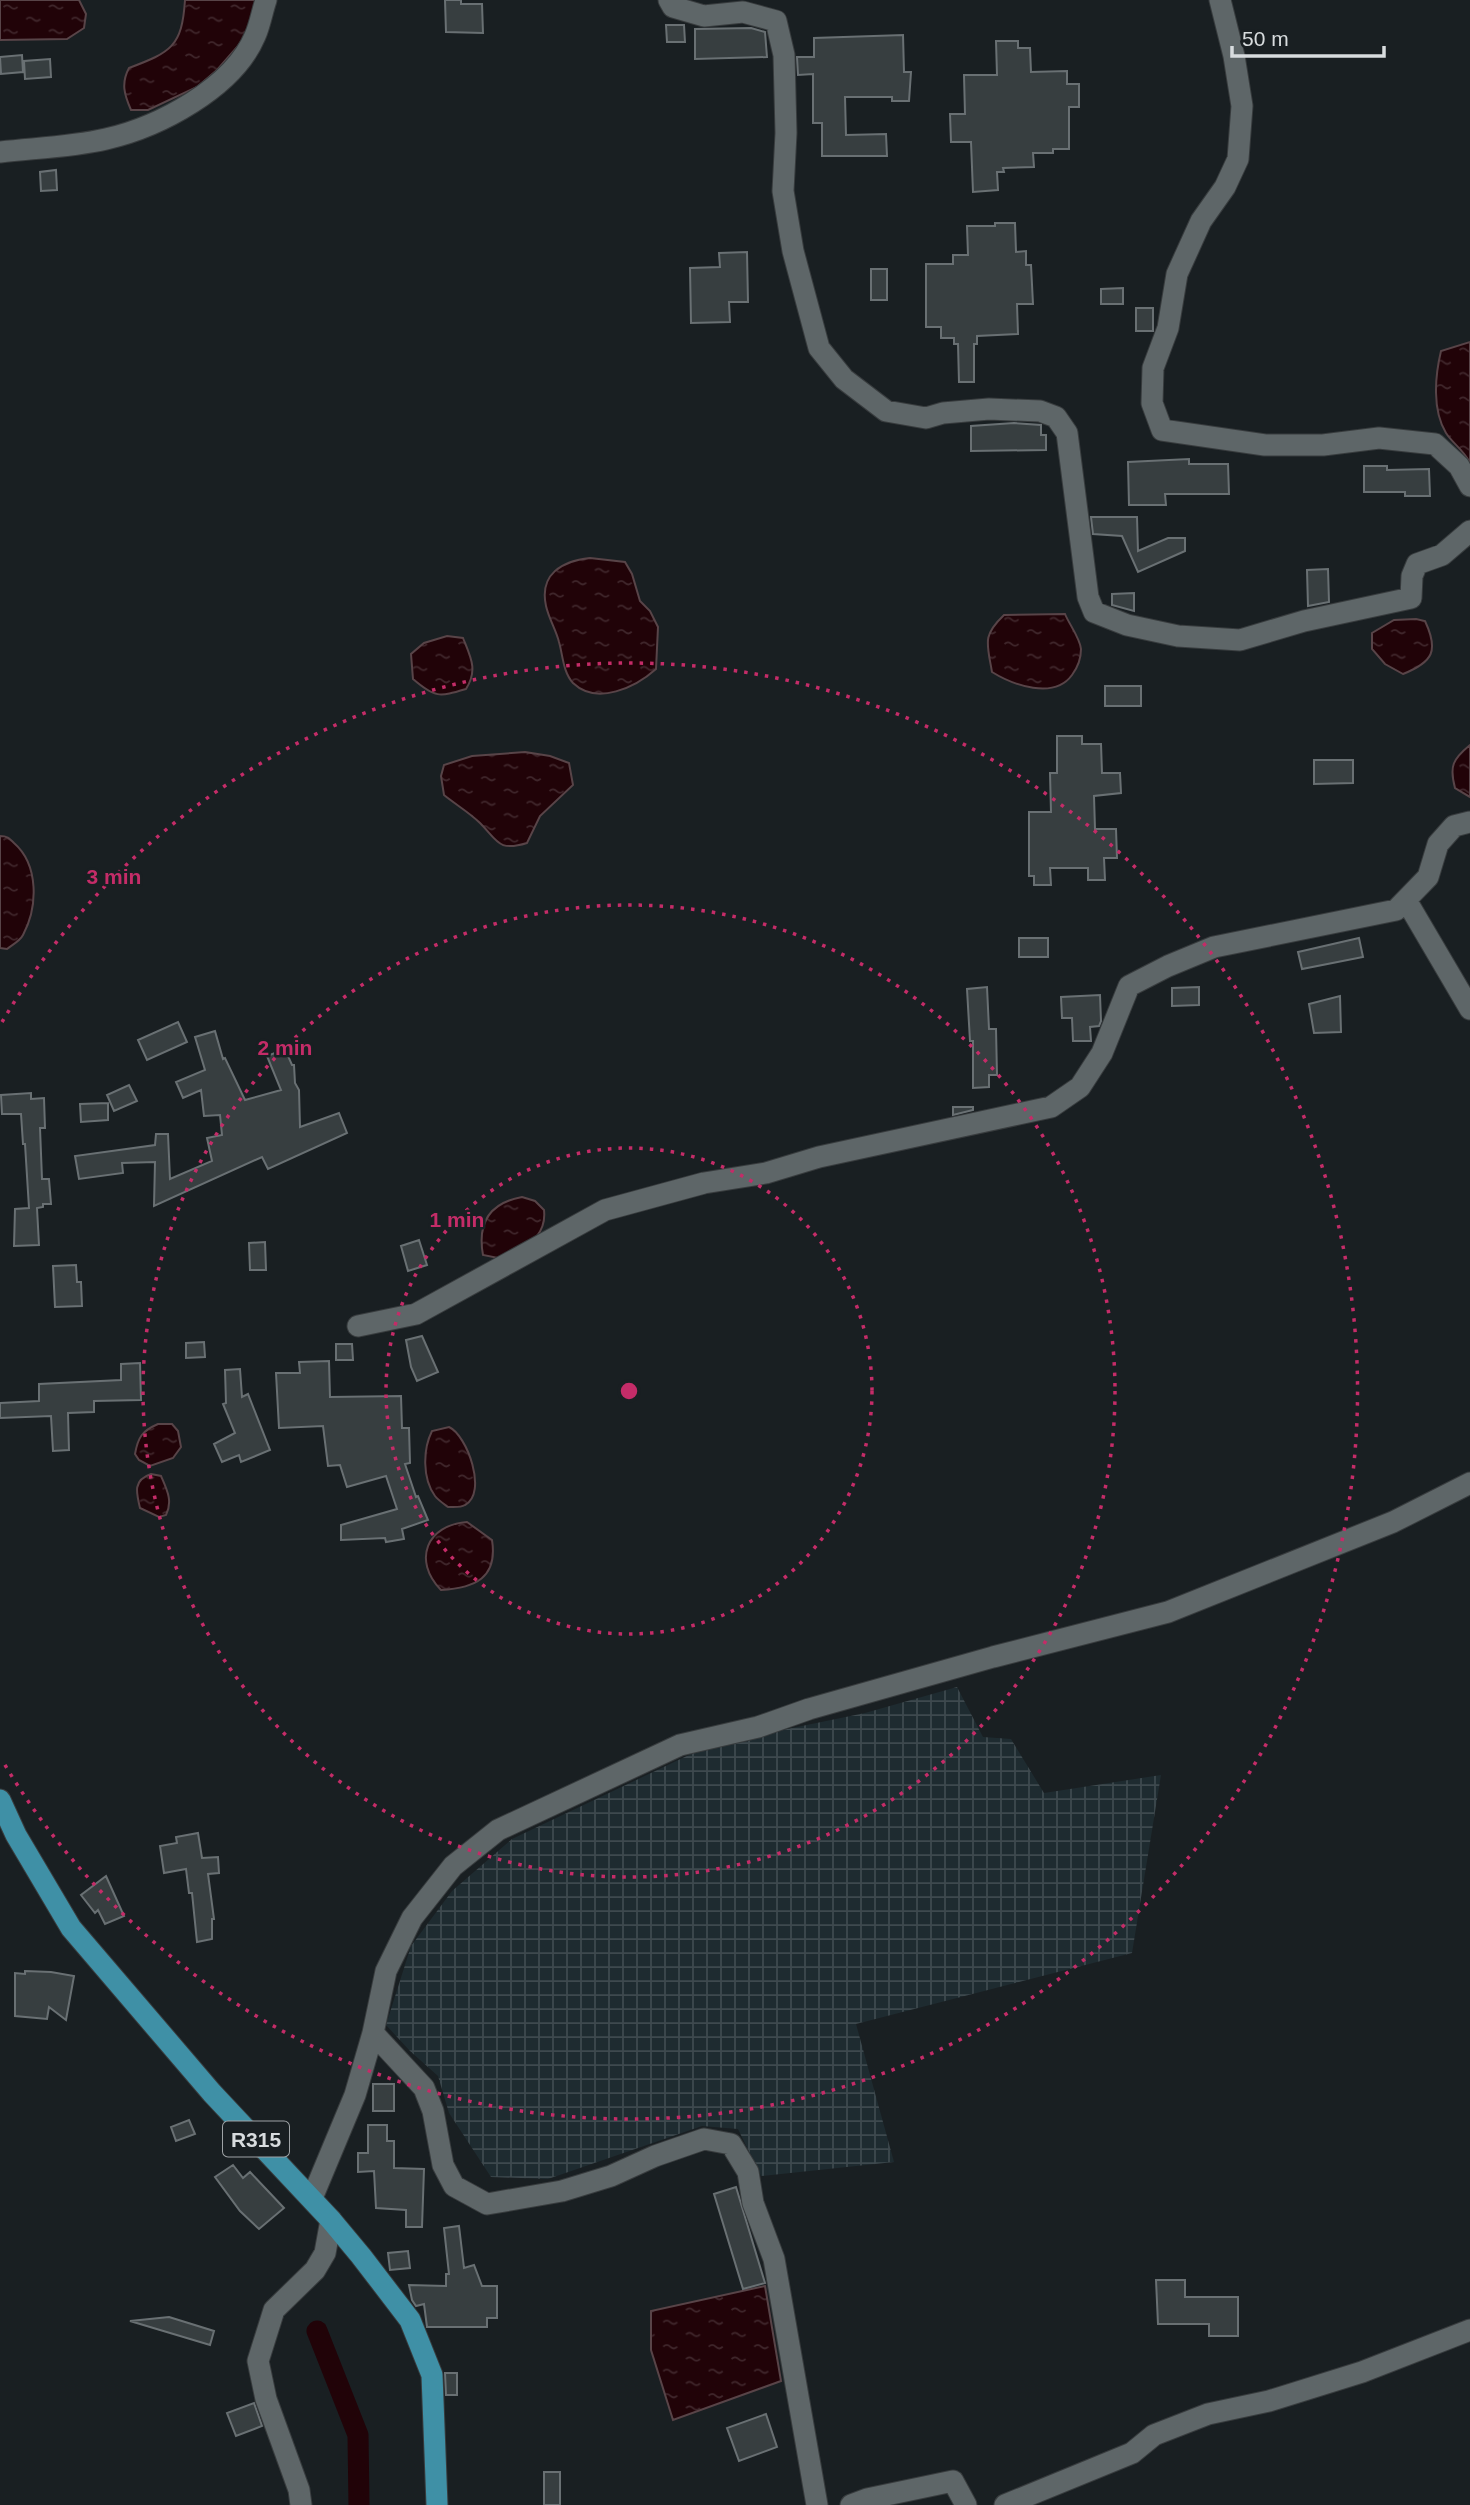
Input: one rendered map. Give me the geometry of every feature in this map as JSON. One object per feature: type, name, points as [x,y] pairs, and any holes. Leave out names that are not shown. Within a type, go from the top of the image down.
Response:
[{"type":"main road","name":"R315","points":[[0,1800],[16,1835],[71,1928],[212,2093],[312,2198],[410,2320],[432,2375],[437,2505]]},
{"type":"street","points":[[0,152],[106,139],[161,120],[230,74],[255,37],[266,0]]},
{"type":"street","points":[[669,0],[673,7],[704,16],[744,12],[776,21],[784,55],[786,133],[783,191],[793,251],[820,348],[845,379],[886,411],[926,418],[943,413],[1016,409],[1040,411],[1056,416],[1067,433],[1088,597],[1094,612],[1127,625],[1178,636],[1240,640],[1304,621],[1411,598],[1412,576],[1417,565],[1442,555],[1470,531]]},
{"type":"street","points":[[1220,0],[1234,56],[1242,106],[1238,159],[1225,187],[1201,221],[1177,274],[1168,328],[1153,369],[1152,403],[1162,430],[1265,445],[1323,445],[1379,438],[1435,444],[1459,466],[1470,486]]},
{"type":"street","points":[[358,1326],[416,1314],[605,1210],[704,1183],[766,1173],[820,1157],[1051,1107],[1080,1087],[1102,1053],[1129,986],[1168,965],[1214,947],[1396,910],[1428,877],[1438,845],[1454,826],[1470,822]]},
{"type":"street","points":[[1406,900],[1470,1009]]},
{"type":"street","points":[[312,2198],[355,2095],[373,2032],[386,1971],[412,1918],[453,1866],[498,1830],[680,1745],[758,1727],[809,1709],[993,1657],[1168,1612],[1381,1527],[1470,1483]]},
{"type":"street","points":[[373,2032],[424,2088],[433,2111],[443,2165],[454,2186],[487,2204],[562,2190],[611,2176],[704,2139],[730,2144],[748,2172],[753,2203],[774,2259],[817,2505]]},
{"type":"street","points":[[301,2505],[299,2490],[266,2399],[258,2361],[274,2310],[315,2270],[325,2253],[331,2220]]},
{"type":"street","points":[[1004,2505],[1132,2453],[1154,2435],[1208,2414],[1269,2401],[1362,2372],[1470,2330]]},
{"type":"street","points":[[851,2505],[867,2499],[953,2481],[966,2505]]},
{"type":"shaded area","points":[[957,1687],[983,1737],[1011,1739],[1044,1793],[1161,1775],[1132,1953],[856,2024],[894,2162],[761,2176],[738,2129],[702,2126],[548,2179],[491,2177],[449,2113],[438,2076],[386,2025],[411,1946],[452,1891],[512,1839],[710,1745],[865,1713]]},
{"type":"water","points":[[0,0],[79,0],[86,14],[84,28],[67,39],[0,40]]},
{"type":"water","points":[[185,0],[257,0],[252,25],[217,70],[197,87],[148,110],[131,110],[124,89],[129,68],[172,46],[181,28]]},
{"type":"water","points":[[1470,342],[1470,463],[1446,433],[1438,414],[1436,393],[1441,351]]},
{"type":"water","points":[[590,558],[625,562],[632,574],[640,601],[650,611],[658,627],[656,669],[638,682],[605,693],[583,690],[570,679],[547,611],[545,595],[546,585],[555,571],[570,562]]},
{"type":"water","points":[[1065,614],[1081,649],[1077,666],[1064,683],[1055,687],[1033,688],[992,672],[989,635],[1004,615]]},
{"type":"water","points":[[1394,620],[1425,621],[1432,648],[1427,660],[1403,674],[1385,664],[1372,649],[1372,633]]},
{"type":"water","points":[[447,636],[463,638],[471,658],[472,676],[466,689],[443,694],[432,693],[413,679],[411,654],[424,643]]},
{"type":"water","points":[[1470,745],[1470,797],[1455,788],[1452,774],[1456,759]]},
{"type":"water","points":[[525,752],[550,756],[569,763],[573,785],[540,816],[527,843],[504,845],[444,795],[441,776],[444,765],[472,756]]},
{"type":"water","points":[[0,836],[9,839],[22,852],[32,874],[34,887],[28,924],[22,937],[7,949],[0,948]]},
{"type":"water","points":[[522,1197],[535,1201],[544,1210],[539,1234],[508,1260],[483,1255],[482,1233],[488,1216],[502,1204]]},
{"type":"water","points":[[158,1424],[172,1424],[178,1431],[181,1447],[173,1458],[150,1466],[139,1460],[135,1454],[142,1435]]},
{"type":"water","points":[[449,1427],[456,1432],[468,1452],[475,1477],[472,1499],[459,1507],[448,1507],[436,1497],[426,1472],[427,1446],[432,1431]]},
{"type":"water","points":[[151,1474],[161,1476],[168,1496],[166,1515],[159,1517],[140,1508],[137,1487],[141,1480]]},
{"type":"water","points":[[467,1522],[492,1540],[491,1564],[482,1578],[474,1583],[441,1590],[427,1567],[428,1546],[442,1530]]},
{"type":"water","points":[[765,2286],[781,2381],[673,2420],[651,2350],[651,2311]]},
{"type":"building","points":[[445,0],[461,0],[461,4],[482,4],[483,33],[446,32]]},
{"type":"building","points":[[666,25],[684,25],[685,42],[667,42]]},
{"type":"building","points":[[751,28],[765,32],[767,57],[695,59],[695,29]]},
{"type":"building","points":[[903,35],[904,72],[911,72],[909,101],[892,101],[892,97],[845,97],[846,135],[886,134],[887,156],[822,156],[822,123],[813,123],[813,74],[798,75],[797,57],[814,57],[814,38]]},
{"type":"building","points":[[996,41],[1018,41],[1018,48],[1030,48],[1031,72],[1067,71],[1067,84],[1079,84],[1079,107],[1069,107],[1069,149],[1053,149],[1053,153],[1033,153],[1034,167],[1003,168],[1004,172],[997,172],[998,190],[973,192],[971,142],[951,142],[950,114],[965,114],[964,75],[997,75]]},
{"type":"building","points":[[22,55],[23,72],[1,74],[0,57]]},
{"type":"building","points":[[50,59],[51,77],[25,79],[24,61]]},
{"type":"building","points":[[56,170],[57,190],[41,191],[40,172]]},
{"type":"building","points":[[995,223],[1015,223],[1016,252],[1026,251],[1026,265],[1031,265],[1033,304],[1017,304],[1018,334],[977,336],[977,344],[974,344],[974,382],[959,382],[958,344],[954,344],[954,338],[941,338],[941,327],[926,327],[926,264],[953,264],[953,255],[968,255],[967,226],[995,226]]},
{"type":"building","points":[[747,252],[748,302],[729,302],[730,322],[691,323],[690,268],[720,267],[719,253]]},
{"type":"building","points":[[871,269],[887,269],[887,300],[871,300]]},
{"type":"building","points":[[1123,288],[1123,304],[1101,304],[1101,289]]},
{"type":"building","points":[[1136,308],[1153,308],[1153,331],[1136,331]]},
{"type":"building","points":[[1014,423],[1041,425],[1041,435],[1046,435],[1046,450],[971,451],[971,426]]},
{"type":"building","points":[[1189,459],[1189,464],[1228,464],[1229,494],[1165,494],[1166,505],[1129,505],[1128,462]]},
{"type":"building","points":[[1364,466],[1387,466],[1387,470],[1429,469],[1430,496],[1405,496],[1405,492],[1364,492]]},
{"type":"building","points":[[1091,517],[1137,517],[1138,551],[1168,538],[1185,538],[1185,551],[1138,572],[1122,536],[1093,534]]},
{"type":"building","points":[[1328,569],[1329,602],[1308,606],[1307,570]]},
{"type":"building","points":[[1134,593],[1134,611],[1112,605],[1112,594]]},
{"type":"building","points":[[1105,686],[1141,686],[1141,706],[1105,706]]},
{"type":"building","points":[[1057,736],[1082,736],[1082,744],[1101,744],[1102,773],[1120,773],[1121,793],[1094,796],[1095,829],[1116,829],[1117,858],[1104,858],[1105,880],[1088,880],[1088,868],[1050,868],[1051,885],[1034,885],[1034,876],[1029,876],[1029,812],[1051,812],[1050,773],[1057,773]]},
{"type":"building","points":[[1314,760],[1353,760],[1353,783],[1314,784]]},
{"type":"building","points":[[1019,938],[1048,938],[1048,957],[1019,957]]},
{"type":"building","points":[[1359,938],[1363,957],[1302,969],[1298,952]]},
{"type":"building","points":[[987,987],[989,1029],[996,1029],[997,1075],[989,1075],[989,1087],[973,1088],[973,1041],[970,1041],[967,989]]},
{"type":"building","points":[[1199,987],[1199,1005],[1172,1006],[1172,988]]},
{"type":"building","points":[[1100,995],[1101,1021],[1099,1026],[1090,1027],[1091,1041],[1073,1041],[1072,1018],[1062,1018],[1061,997]]},
{"type":"building","points":[[1340,996],[1341,1032],[1314,1033],[1309,1004]]},
{"type":"building","points":[[178,1022],[187,1042],[147,1060],[138,1040]]},
{"type":"building","points":[[215,1031],[223,1059],[225,1058],[245,1100],[281,1090],[267,1056],[285,1049],[294,1065],[295,1083],[299,1090],[300,1127],[339,1113],[347,1133],[268,1169],[262,1157],[154,1206],[155,1162],[122,1163],[123,1173],[79,1179],[75,1156],[155,1145],[156,1134],[168,1134],[170,1179],[212,1161],[207,1138],[222,1135],[220,1115],[204,1116],[201,1090],[183,1098],[176,1082],[205,1070],[195,1037]]},
{"type":"building","points":[[129,1085],[137,1101],[114,1111],[107,1095]]},
{"type":"building","points":[[31,1093],[31,1099],[44,1098],[45,1128],[40,1128],[42,1179],[49,1179],[51,1204],[43,1204],[43,1207],[37,1208],[39,1245],[14,1246],[15,1209],[29,1208],[25,1144],[21,1114],[2,1114],[1,1095]]},
{"type":"building","points":[[108,1103],[108,1120],[81,1122],[80,1104]]},
{"type":"building","points":[[953,1107],[973,1107],[973,1110],[953,1115]]},
{"type":"building","points":[[419,1240],[427,1265],[408,1271],[401,1246]]},
{"type":"building","points":[[265,1242],[266,1270],[250,1270],[249,1243]]},
{"type":"building","points":[[76,1265],[77,1282],[81,1282],[82,1306],[55,1307],[53,1266]]},
{"type":"building","points":[[422,1336],[438,1372],[417,1381],[411,1367],[406,1340]]},
{"type":"building","points":[[204,1342],[205,1357],[186,1358],[186,1343]]},
{"type":"building","points":[[336,1344],[352,1344],[353,1360],[336,1360]]},
{"type":"building","points":[[329,1361],[330,1397],[401,1396],[402,1428],[409,1428],[410,1463],[405,1464],[416,1497],[418,1496],[428,1520],[402,1529],[404,1539],[386,1542],[385,1538],[341,1540],[341,1525],[397,1509],[386,1476],[347,1487],[340,1465],[328,1466],[323,1426],[279,1428],[276,1373],[300,1373],[299,1362]]},
{"type":"building","points":[[140,1363],[141,1400],[94,1401],[94,1412],[68,1413],[69,1450],[53,1451],[51,1416],[0,1418],[0,1403],[39,1401],[39,1384],[121,1380],[121,1364]]},
{"type":"building","points":[[240,1369],[242,1397],[248,1394],[270,1450],[241,1462],[239,1455],[222,1462],[214,1444],[235,1433],[223,1404],[226,1403],[225,1370]]},
{"type":"building","points":[[198,1833],[202,1858],[218,1857],[219,1873],[208,1874],[214,1919],[212,1939],[197,1942],[192,1893],[189,1893],[186,1869],[164,1873],[160,1846],[177,1843],[176,1837]]},
{"type":"building","points":[[106,1876],[124,1916],[105,1924],[98,1910],[95,1913],[81,1895]]},
{"type":"building","points":[[25,1971],[74,1976],[66,2020],[49,2007],[47,2019],[15,2016],[15,1973],[25,1974]]},
{"type":"building","points":[[373,2084],[394,2084],[394,2111],[373,2111]]},
{"type":"building","points":[[189,2120],[195,2134],[176,2141],[171,2127]]},
{"type":"building","points":[[368,2125],[387,2125],[387,2141],[394,2141],[394,2168],[424,2169],[422,2227],[406,2227],[406,2210],[376,2208],[374,2171],[358,2172],[358,2153],[368,2153]]},
{"type":"building","points":[[233,2165],[243,2178],[250,2172],[284,2208],[259,2229],[240,2211],[215,2177]]},
{"type":"building","points":[[736,2187],[765,2283],[743,2289],[714,2194]]},
{"type":"building","points":[[459,2226],[464,2268],[474,2265],[482,2286],[497,2286],[497,2318],[487,2318],[487,2327],[427,2327],[424,2304],[416,2306],[409,2285],[446,2286],[446,2274],[449,2274],[444,2228]]},
{"type":"building","points":[[408,2251],[410,2268],[390,2270],[388,2253]]},
{"type":"building","points":[[1156,2280],[1185,2280],[1185,2297],[1238,2297],[1238,2336],[1209,2336],[1209,2324],[1158,2324]]},
{"type":"building","points":[[169,2317],[214,2331],[210,2345],[130,2321]]},
{"type":"building","points":[[445,2373],[457,2373],[457,2395],[446,2395]]},
{"type":"building","points":[[254,2403],[262,2426],[236,2436],[227,2413]]},
{"type":"building","points":[[766,2414],[777,2447],[739,2461],[727,2428]]},
{"type":"building","points":[[544,2472],[560,2472],[560,2505],[544,2505]]},
{"type":"waterway","points":[[317,2331],[358,2435],[359,2505]]}]
